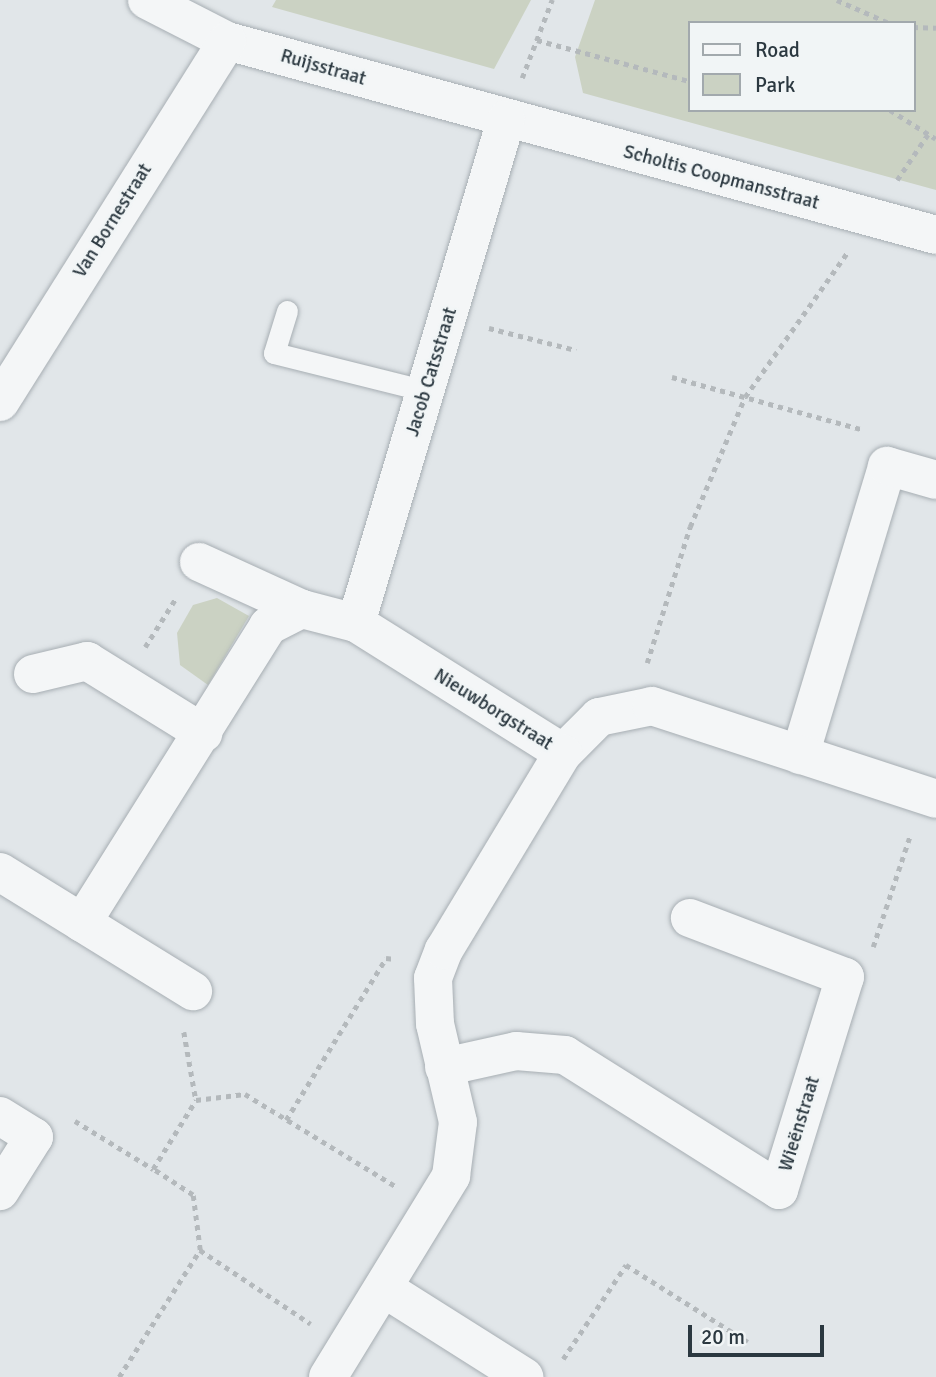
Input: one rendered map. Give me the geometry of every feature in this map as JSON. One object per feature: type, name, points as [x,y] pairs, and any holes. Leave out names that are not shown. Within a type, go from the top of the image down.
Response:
[{"type":"street","name":"Ruijsstraat","points":[[147,0],[227,41],[506,120]]},
{"type":"street","name":"Van Bornestraat","points":[[0,402],[227,41]]},
{"type":"street","name":"Scholtis Coopmansstraat","points":[[506,120],[936,235]]},
{"type":"street","name":"Jacob Catsstraat","points":[[356,623],[506,120]]},
{"type":"street","points":[[800,755],[887,466],[936,480]]},
{"type":"street","name":"Nieuwborgstraat","points":[[199,562],[302,609],[356,623],[563,753],[599,716],[652,706],[930,797]]},
{"type":"street","points":[[82,923],[268,626],[302,609]]},
{"type":"street","points":[[33,674],[87,661],[203,733]]},
{"type":"street","points":[[337,1363],[434,1210],[451,1176],[458,1140],[432,995],[438,963],[563,753]]},
{"type":"street","points":[[0,872],[184,986]]},
{"type":"street","points":[[690,918],[845,977]]},
{"type":"street","name":"Wieënstraat","points":[[444,1067],[516,1051],[565,1055],[779,1190],[845,977]]},
{"type":"street","points":[[0,1116],[34,1137],[0,1191]]},
{"type":"street","points":[[385,1289],[541,1371]]},
{"type":"lane","points":[[287,311],[274,353],[426,391]]},
{"type":"path","points":[[552,0],[537,40],[688,81]]},
{"type":"path","points":[[837,0],[878,21]]},
{"type":"path","points":[[915,27],[936,28]]},
{"type":"path","points":[[893,112],[936,139]]},
{"type":"path","points":[[632,710],[690,527],[745,397],[928,134]]},
{"type":"path","points":[[448,317],[576,350]]},
{"type":"path","points":[[673,377],[872,432]]},
{"type":"path","points":[[122,683],[199,562]]},
{"type":"path","points":[[845,977],[867,964],[930,797]]},
{"type":"path","points":[[286,1119],[386,958],[438,963]]},
{"type":"path","points":[[152,1169],[195,1100],[184,986]]},
{"type":"path","points":[[195,1100],[245,1094],[434,1210]]},
{"type":"path","points":[[34,1137],[66,1116],[193,1195],[200,1250],[119,1377]]},
{"type":"path","points":[[200,1250],[337,1363]]},
{"type":"path","points":[[541,1371],[626,1265],[748,1342]]},
{"type":"green space","points":[[276,0],[531,0],[494,69],[272,7]]},
{"type":"green space","points":[[595,0],[936,0],[936,190],[583,93],[575,57]]},
{"type":"green space","points":[[217,598],[249,616],[208,685],[180,665],[177,633],[193,605]]}]
